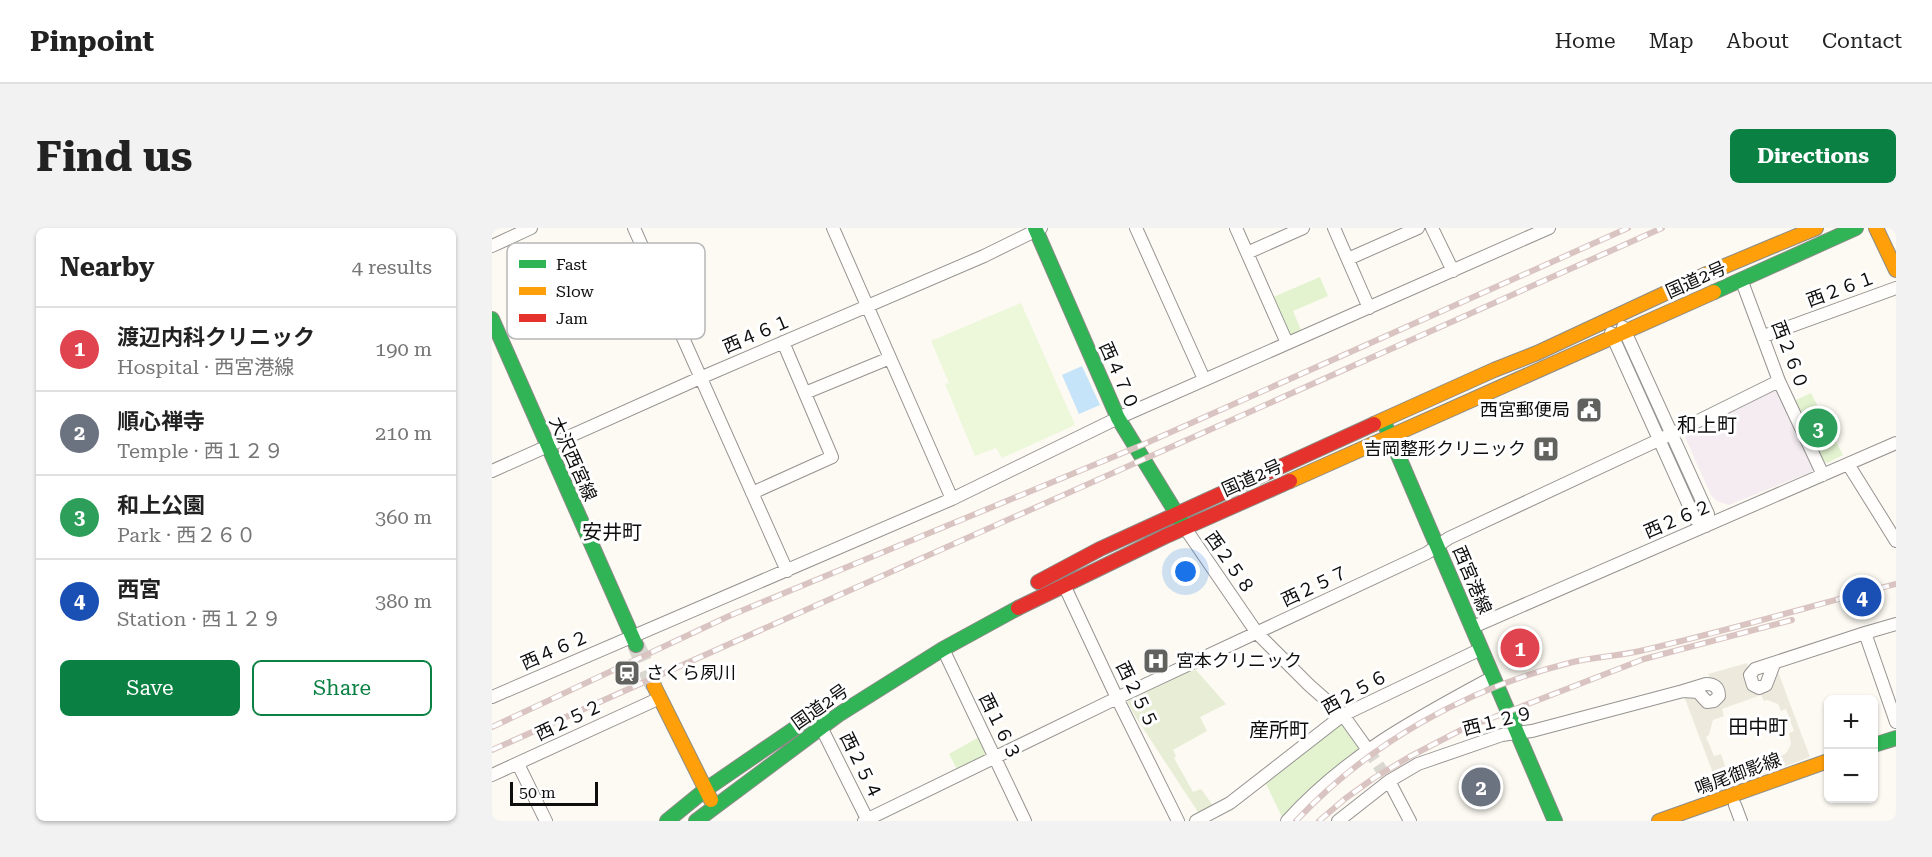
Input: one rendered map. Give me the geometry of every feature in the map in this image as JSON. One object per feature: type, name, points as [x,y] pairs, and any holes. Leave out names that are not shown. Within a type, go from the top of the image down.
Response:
[{"type":"main road","name":"国道2号","points":[[1027,588],[1100,549],[1713,271],[1816,228]]},
{"type":"main road","name":"国道2号","points":[[696,821],[821,727],[943,649],[1064,585],[1185,528],[1856,228]]},
{"type":"main road","points":[[1875,228],[1896,270]]},
{"type":"main road","name":"西４７０","points":[[1037,229],[1118,418],[1185,528]]},
{"type":"main road","name":"大沢西宮線","points":[[492,319],[634,641]]},
{"type":"main road","name":"西宮港線","points":[[1383,420],[1555,821]]},
{"type":"main road","name":"国道2号","points":[[667,821],[705,790],[816,713],[962,623]]},
{"type":"main road","points":[[657,692],[705,790],[723,821]]},
{"type":"main road","points":[[1878,744],[1896,738]]},
{"type":"main road","name":"鳴尾御影線","points":[[1659,821],[1824,762]]},
{"type":"street","points":[[492,246],[531,228]]},
{"type":"street","points":[[634,228],[641,243]]},
{"type":"street","points":[[833,228],[952,500]]},
{"type":"street","points":[[1136,228],[1204,379]]},
{"type":"street","points":[[1236,228],[1287,343]]},
{"type":"street","points":[[1247,253],[1303,228]]},
{"type":"street","points":[[1334,228],[1369,308]]},
{"type":"street","points":[[1347,259],[1418,228]]},
{"type":"street","name":"西４６２","points":[[492,697],[634,641],[787,571],[952,500],[1118,418],[1549,228]]},
{"type":"street","name":"西４６１","points":[[492,471],[700,378],[984,256],[1037,229]]},
{"type":"street","points":[[1437,230],[1453,271]]},
{"type":"street","name":"西２６０","points":[[1742,279],[1779,381],[1823,474]]},
{"type":"street","name":"西２６１","points":[[1764,336],[1896,288]]},
{"type":"street","points":[[1612,318],[1666,437],[1695,519],[1706,526]]},
{"type":"street","points":[[683,339],[787,571]]},
{"type":"street","points":[[752,493],[832,457],[783,342]]},
{"type":"street","points":[[805,393],[890,358]]},
{"type":"street","name":"西２５７","points":[[866,820],[1779,381]]},
{"type":"street","name":"西２６２","points":[[1473,627],[1896,443]]},
{"type":"street","points":[[1848,464],[1896,541]]},
{"type":"street","name":"西２５８","points":[[1185,528],[1257,633],[1343,715],[1368,750]]},
{"type":"street","name":"西２５５","points":[[1064,585],[1178,821]]},
{"type":"street","points":[[1774,664],[1896,624]]},
{"type":"street","points":[[1865,633],[1896,722]]},
{"type":"street","name":"西１６３","points":[[943,649],[1025,821]]},
{"type":"street","name":"西２５６","points":[[1196,821],[1230,803],[1343,715],[1481,649]]},
{"type":"street","points":[[1287,821],[1337,772],[1399,728],[1493,677]]},
{"type":"street","name":"西１２９","points":[[1338,821],[1351,816],[1389,780],[1418,764],[1502,735],[1532,731],[1683,691]]},
{"type":"street","name":"西２５２","points":[[492,775],[518,764],[657,692]]},
{"type":"street","name":"西２５４","points":[[821,727],[866,820]]},
{"type":"street","points":[[518,764],[546,821]]},
{"type":"street","points":[[1389,780],[1410,821]]},
{"type":"street","points":[[1735,805],[1741,821]]},
{"type":"shaded area","points":[[1775,391],[1779,393],[1816,470],[1729,505],[1717,501],[1711,495],[1684,435]]},
{"type":"shaded area","points":[[1747,663],[1748,668],[1744,680],[1751,690],[1777,669],[1810,757],[1762,775],[1757,772],[1755,764],[1782,756],[1791,744],[1789,733],[1794,731],[1786,709],[1781,711],[1778,704],[1764,701],[1761,695],[1722,709],[1724,716],[1713,720],[1709,735],[1706,737],[1714,756],[1721,754],[1731,783],[1728,789],[1720,792],[1684,696],[1694,695],[1708,706],[1720,683],[1710,678],[1708,674]]},
{"type":"green space","points":[[1320,277],[1328,296],[1293,311],[1301,330],[1289,335],[1271,298]]},
{"type":"green space","points":[[1021,303],[1075,425],[1002,458],[996,448],[975,456],[945,384],[949,383],[931,341]]},
{"type":"green space","points":[[1811,393],[1843,455],[1827,463],[1822,460],[1794,401]]},
{"type":"green space","points":[[1195,669],[1226,704],[1200,717],[1207,731],[1173,750],[1176,756],[1174,758],[1193,792],[1201,789],[1214,807],[1200,815],[1127,701]]},
{"type":"green space","points":[[1338,724],[1343,724],[1361,748],[1283,819],[1266,784]]},
{"type":"green space","points":[[979,737],[986,752],[985,758],[958,771],[949,754]]},
{"type":"water","points":[[1082,366],[1100,405],[1079,414],[1062,375]]},
{"type":"tunnel","points":[[636,645],[654,686]]},
{"type":"tunnel","points":[[1368,750],[1389,781]]},
{"type":"railway","points":[[492,727],[729,616],[1142,445],[1628,228]]},
{"type":"railway","points":[[492,750],[1662,228]]},
{"type":"railway","points":[[1296,821],[1356,766],[1388,743],[1459,703],[1496,687],[1573,662],[1632,653],[1896,584]]},
{"type":"railway","points":[[1319,821],[1374,778],[1461,730],[1644,659],[1792,620]]},
{"type":"traffic: fast","points":[[1035,228],[1118,418],[1183,524]]},
{"type":"traffic: fast","points":[[1714,292],[1856,228]]},
{"type":"traffic: fast","points":[[492,319],[636,645]]},
{"type":"traffic: fast","points":[[1386,427],[1555,821]]},
{"type":"traffic: fast","points":[[696,821],[838,715],[943,649],[1018,608]]},
{"type":"traffic: fast","points":[[667,821],[705,790],[823,709]]},
{"type":"traffic: fast","points":[[1878,744],[1896,738]]},
{"type":"traffic: slow","points":[[1374,424],[1537,353],[1713,271],[1816,228]]},
{"type":"traffic: slow","points":[[1876,228],[1896,270]]},
{"type":"traffic: slow","points":[[1290,481],[1714,292]]},
{"type":"traffic: slow","points":[[654,686],[711,800]]},
{"type":"traffic: slow","points":[[1659,821],[1824,762]]},
{"type":"traffic: jam","points":[[1038,582],[1100,549],[1374,424]]},
{"type":"traffic: jam","points":[[1018,608],[1164,537],[1290,481]]},
{"type":"place","name":"西宮郵便局","points":[[1589,410]]},
{"type":"place","name":"和上公園","points":[[1818,428]]},
{"type":"place","name":"吉岡整形クリニック","points":[[1546,449]]},
{"type":"place","name":"西宮","points":[[1862,597]]},
{"type":"place","name":"渡辺内科クリニック","points":[[1520,648]]},
{"type":"place","name":"宮本クリニック","points":[[1156,661]]},
{"type":"place","name":"さくら夙川","points":[[627,673]]},
{"type":"place","name":"順心禅寺","points":[[1481,787]]},
{"type":"district","name":"和上町","points":[[1707,425]]},
{"type":"district","name":"安井町","points":[[612,532]]},
{"type":"district","name":"田中町","points":[[1758,727]]},
{"type":"district","name":"産所町","points":[[1279,730]]}]
